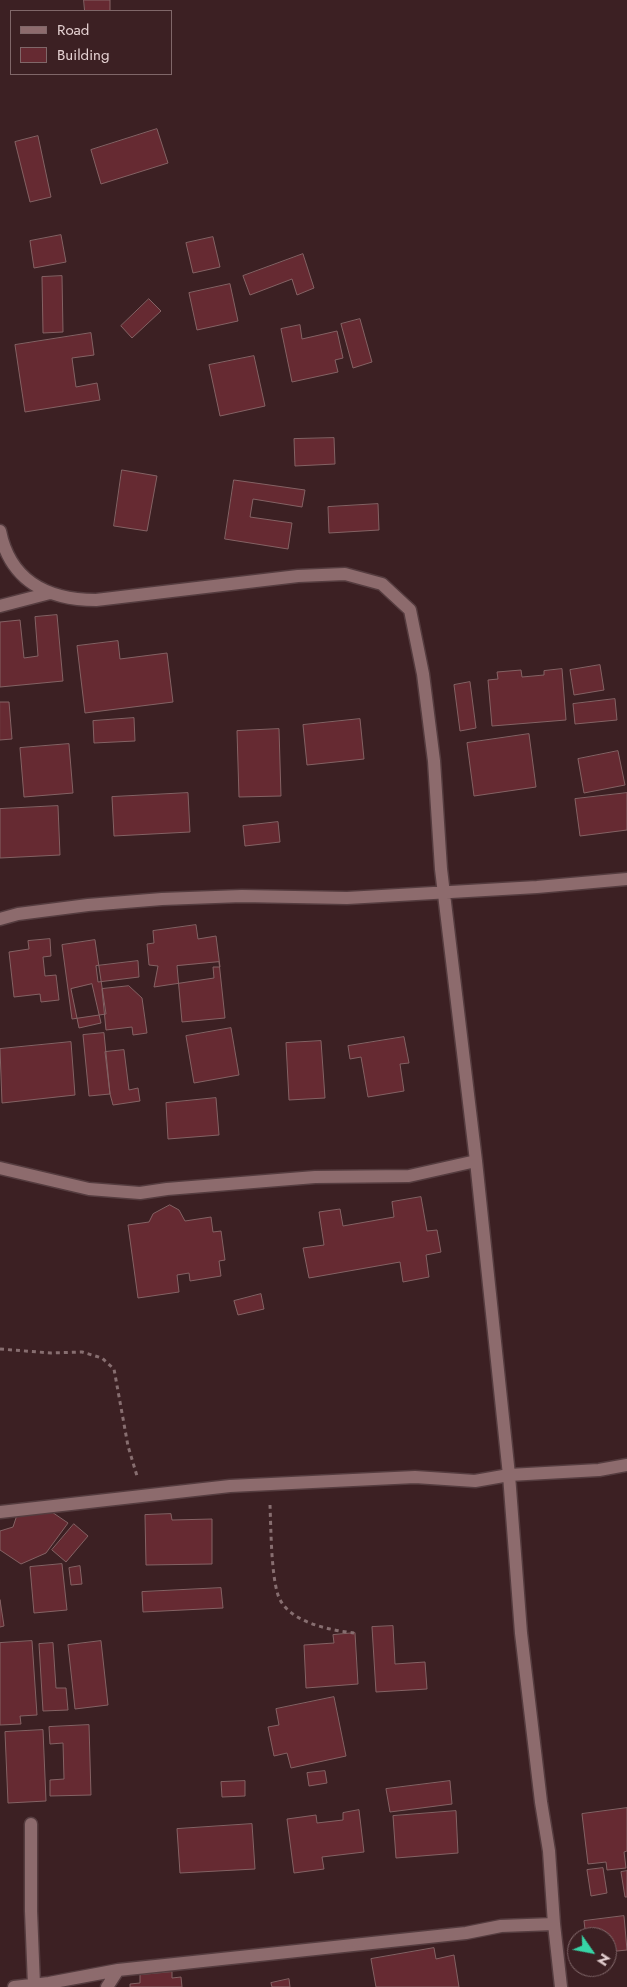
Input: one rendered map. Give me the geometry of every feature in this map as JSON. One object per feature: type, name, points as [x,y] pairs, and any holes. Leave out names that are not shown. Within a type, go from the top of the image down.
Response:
[{"type":"street","points":[[0,531],[3,547],[19,573],[32,584],[50,593],[76,600],[96,600],[298,576],[345,574],[382,584],[410,610],[419,656],[434,761],[443,892],[476,1161],[509,1475],[521,1634],[541,1802],[549,1851],[561,1987]]},
{"type":"street","points":[[0,606],[50,593]]},
{"type":"street","points":[[0,919],[18,914],[80,906],[162,899],[242,896],[347,898],[536,888],[627,879]]},
{"type":"street","points":[[0,1168],[89,1189],[140,1194],[167,1189],[315,1177],[409,1176],[476,1161]]},
{"type":"street","points":[[0,1512],[150,1495],[266,1485],[415,1477],[475,1481],[509,1475],[599,1470],[627,1465]]},
{"type":"street","points":[[31,1824],[31,1911],[34,1985]]},
{"type":"street","points":[[14,1987],[52,1985],[118,1970],[466,1933],[501,1926],[554,1924]]},
{"type":"street","points":[[107,1987],[118,1970]]},
{"type":"path","points":[[0,1349],[50,1353],[82,1352],[102,1358],[109,1363],[114,1369],[117,1379],[133,1466],[141,1485],[150,1495]]},
{"type":"path","points":[[266,1485],[270,1502],[278,1594],[282,1603],[288,1611],[319,1627],[354,1633]]},
{"type":"building","points":[[84,0],[110,0],[110,10],[85,10]]},
{"type":"building","points":[[157,129],[168,163],[101,184],[91,150]]},
{"type":"building","points":[[38,136],[51,197],[30,202],[15,142]]},
{"type":"building","points":[[61,235],[66,262],[34,268],[30,241]]},
{"type":"building","points":[[213,237],[220,267],[193,273],[186,243]]},
{"type":"building","points":[[303,254],[314,288],[297,295],[292,279],[250,295],[243,276]]},
{"type":"building","points":[[62,276],[63,332],[43,333],[42,277]]},
{"type":"building","points":[[230,284],[238,321],[197,330],[189,293]]},
{"type":"building","points":[[149,299],[161,311],[132,338],[121,326]]},
{"type":"building","points":[[360,319],[372,362],[353,368],[341,324]]},
{"type":"building","points":[[300,325],[302,339],[337,331],[343,358],[335,360],[338,372],[292,382],[281,329]]},
{"type":"building","points":[[91,333],[94,355],[72,358],[76,387],[97,383],[100,400],[25,412],[15,345]]},
{"type":"building","points":[[254,356],[265,406],[220,416],[209,365]]},
{"type":"building","points":[[334,438],[335,464],[295,466],[294,439]]},
{"type":"building","points":[[122,470],[157,476],[147,531],[114,526]]},
{"type":"building","points":[[234,480],[305,490],[302,507],[253,499],[250,517],[292,523],[288,549],[225,539]]},
{"type":"building","points":[[378,504],[379,530],[329,533],[328,507]]},
{"type":"building","points":[[57,615],[63,681],[0,687],[0,622],[20,620],[24,658],[38,656],[35,617]]},
{"type":"building","points":[[118,641],[120,659],[167,653],[173,702],[85,713],[77,646]]},
{"type":"building","points":[[600,665],[604,690],[574,695],[570,670]]},
{"type":"building","points":[[562,669],[566,720],[492,726],[488,680],[498,679],[497,672],[521,670],[522,677],[544,675],[544,671]]},
{"type":"building","points":[[470,682],[476,728],[460,731],[454,685]]},
{"type":"building","points":[[615,699],[617,720],[575,724],[573,704]]},
{"type":"building","points":[[0,702],[9,702],[12,739],[0,740]]},
{"type":"building","points":[[134,718],[135,741],[94,743],[93,721]]},
{"type":"building","points":[[360,719],[364,759],[307,765],[303,725]]},
{"type":"building","points":[[279,729],[281,796],[239,797],[237,731]]},
{"type":"building","points":[[529,734],[536,787],[474,796],[467,743]]},
{"type":"building","points":[[69,744],[73,793],[24,797],[20,748]]},
{"type":"building","points":[[618,751],[625,785],[584,793],[578,759]]},
{"type":"building","points":[[188,793],[190,832],[114,836],[112,797]]},
{"type":"building","points":[[627,793],[627,830],[580,836],[575,799]]},
{"type":"building","points":[[58,806],[60,855],[0,858],[0,809]]},
{"type":"building","points":[[278,822],[280,842],[245,846],[243,826]]},
{"type":"building","points":[[196,925],[198,939],[216,936],[220,967],[213,967],[214,978],[154,987],[158,966],[149,965],[147,944],[154,943],[153,931]]},
{"type":"building","points":[[50,939],[51,956],[43,957],[45,976],[56,975],[59,1000],[41,1002],[40,994],[14,997],[9,952],[29,949],[28,941]]},
{"type":"building","points":[[95,940],[106,1014],[72,1019],[62,945]]},
{"type":"building","points":[[138,961],[139,977],[98,982],[96,966]]},
{"type":"building","points":[[219,962],[225,1018],[182,1022],[177,966]]},
{"type":"building","points":[[92,984],[101,1023],[79,1028],[71,989]]},
{"type":"building","points":[[129,986],[142,998],[147,1033],[133,1035],[132,1027],[106,1030],[102,989]]},
{"type":"building","points":[[231,1028],[239,1075],[194,1083],[186,1036]]},
{"type":"building","points":[[104,1033],[110,1094],[89,1096],[83,1035]]},
{"type":"building","points":[[404,1037],[409,1063],[400,1064],[404,1091],[368,1097],[361,1057],[350,1059],[348,1046]]},
{"type":"building","points":[[321,1041],[325,1098],[289,1100],[286,1043]]},
{"type":"building","points":[[71,1042],[75,1095],[2,1103],[0,1049]]},
{"type":"building","points":[[124,1050],[129,1090],[138,1088],[140,1101],[113,1105],[105,1052]]},
{"type":"building","points":[[216,1098],[219,1135],[168,1139],[166,1103]]},
{"type":"building","points":[[421,1197],[427,1231],[437,1230],[441,1252],[426,1255],[429,1277],[403,1282],[400,1262],[309,1278],[303,1248],[324,1245],[319,1212],[340,1209],[343,1226],[394,1217],[392,1202]]},
{"type":"building","points":[[170,1205],[179,1210],[185,1221],[211,1217],[213,1232],[221,1231],[225,1260],[219,1261],[221,1276],[190,1281],[189,1273],[177,1275],[179,1292],[138,1298],[128,1225],[149,1222],[153,1214]]},
{"type":"building","points":[[261,1294],[264,1309],[238,1315],[234,1301]]},
{"type":"building","points":[[46,1508],[68,1523],[46,1553],[21,1564],[0,1550],[0,1531],[13,1527],[17,1515]]},
{"type":"building","points":[[171,1514],[172,1520],[212,1519],[212,1564],[146,1565],[145,1515]]},
{"type":"building","points":[[74,1524],[88,1536],[66,1562],[52,1550]]},
{"type":"building","points":[[62,1564],[67,1610],[34,1613],[30,1567]]},
{"type":"building","points":[[80,1566],[82,1584],[71,1585],[69,1568]]},
{"type":"building","points":[[221,1588],[223,1608],[143,1612],[142,1592]]},
{"type":"building","points":[[0,1600],[4,1626],[0,1627]]},
{"type":"building","points":[[393,1626],[395,1664],[425,1662],[427,1689],[376,1692],[372,1627]]},
{"type":"building","points":[[355,1633],[358,1684],[306,1688],[304,1645],[334,1643],[333,1635]]},
{"type":"building","points":[[32,1641],[37,1715],[20,1716],[21,1724],[0,1725],[0,1643]]},
{"type":"building","points":[[101,1641],[108,1705],[75,1709],[68,1645]]},
{"type":"building","points":[[53,1643],[56,1688],[66,1688],[68,1710],[43,1711],[39,1644]]},
{"type":"building","points":[[334,1697],[346,1756],[291,1768],[287,1753],[274,1756],[268,1727],[279,1725],[276,1709]]},
{"type":"building","points":[[89,1725],[91,1795],[50,1796],[50,1780],[64,1779],[63,1743],[50,1744],[49,1727]]},
{"type":"building","points":[[43,1730],[46,1801],[8,1803],[5,1732]]},
{"type":"building","points":[[325,1771],[327,1783],[309,1786],[307,1773]]},
{"type":"building","points":[[245,1781],[245,1796],[222,1797],[221,1782]]},
{"type":"building","points":[[450,1781],[452,1804],[390,1812],[386,1789]]},
{"type":"building","points":[[627,1808],[627,1851],[624,1852],[626,1868],[607,1870],[606,1862],[588,1864],[582,1814]]},
{"type":"building","points":[[359,1810],[364,1852],[322,1857],[324,1869],[294,1873],[287,1819],[316,1815],[317,1823],[343,1820],[343,1813]]},
{"type":"building","points":[[456,1811],[458,1853],[396,1858],[393,1816]]},
{"type":"building","points":[[252,1824],[255,1869],[180,1873],[177,1829]]},
{"type":"building","points":[[603,1868],[607,1893],[591,1896],[587,1870]]},
{"type":"building","points":[[627,1871],[627,1897],[625,1897],[621,1872]]},
{"type":"building","points":[[624,1916],[627,1950],[617,1951],[617,1927],[585,1927],[584,1921]]},
{"type":"building","points":[[434,1948],[436,1959],[454,1955],[459,1987],[376,1987],[371,1959]]},
{"type":"building","points":[[172,1972],[172,1978],[181,1977],[182,1987],[130,1987],[130,1984],[140,1983],[140,1975]]},
{"type":"building","points":[[289,1979],[290,1987],[272,1987],[271,1983]]}]
